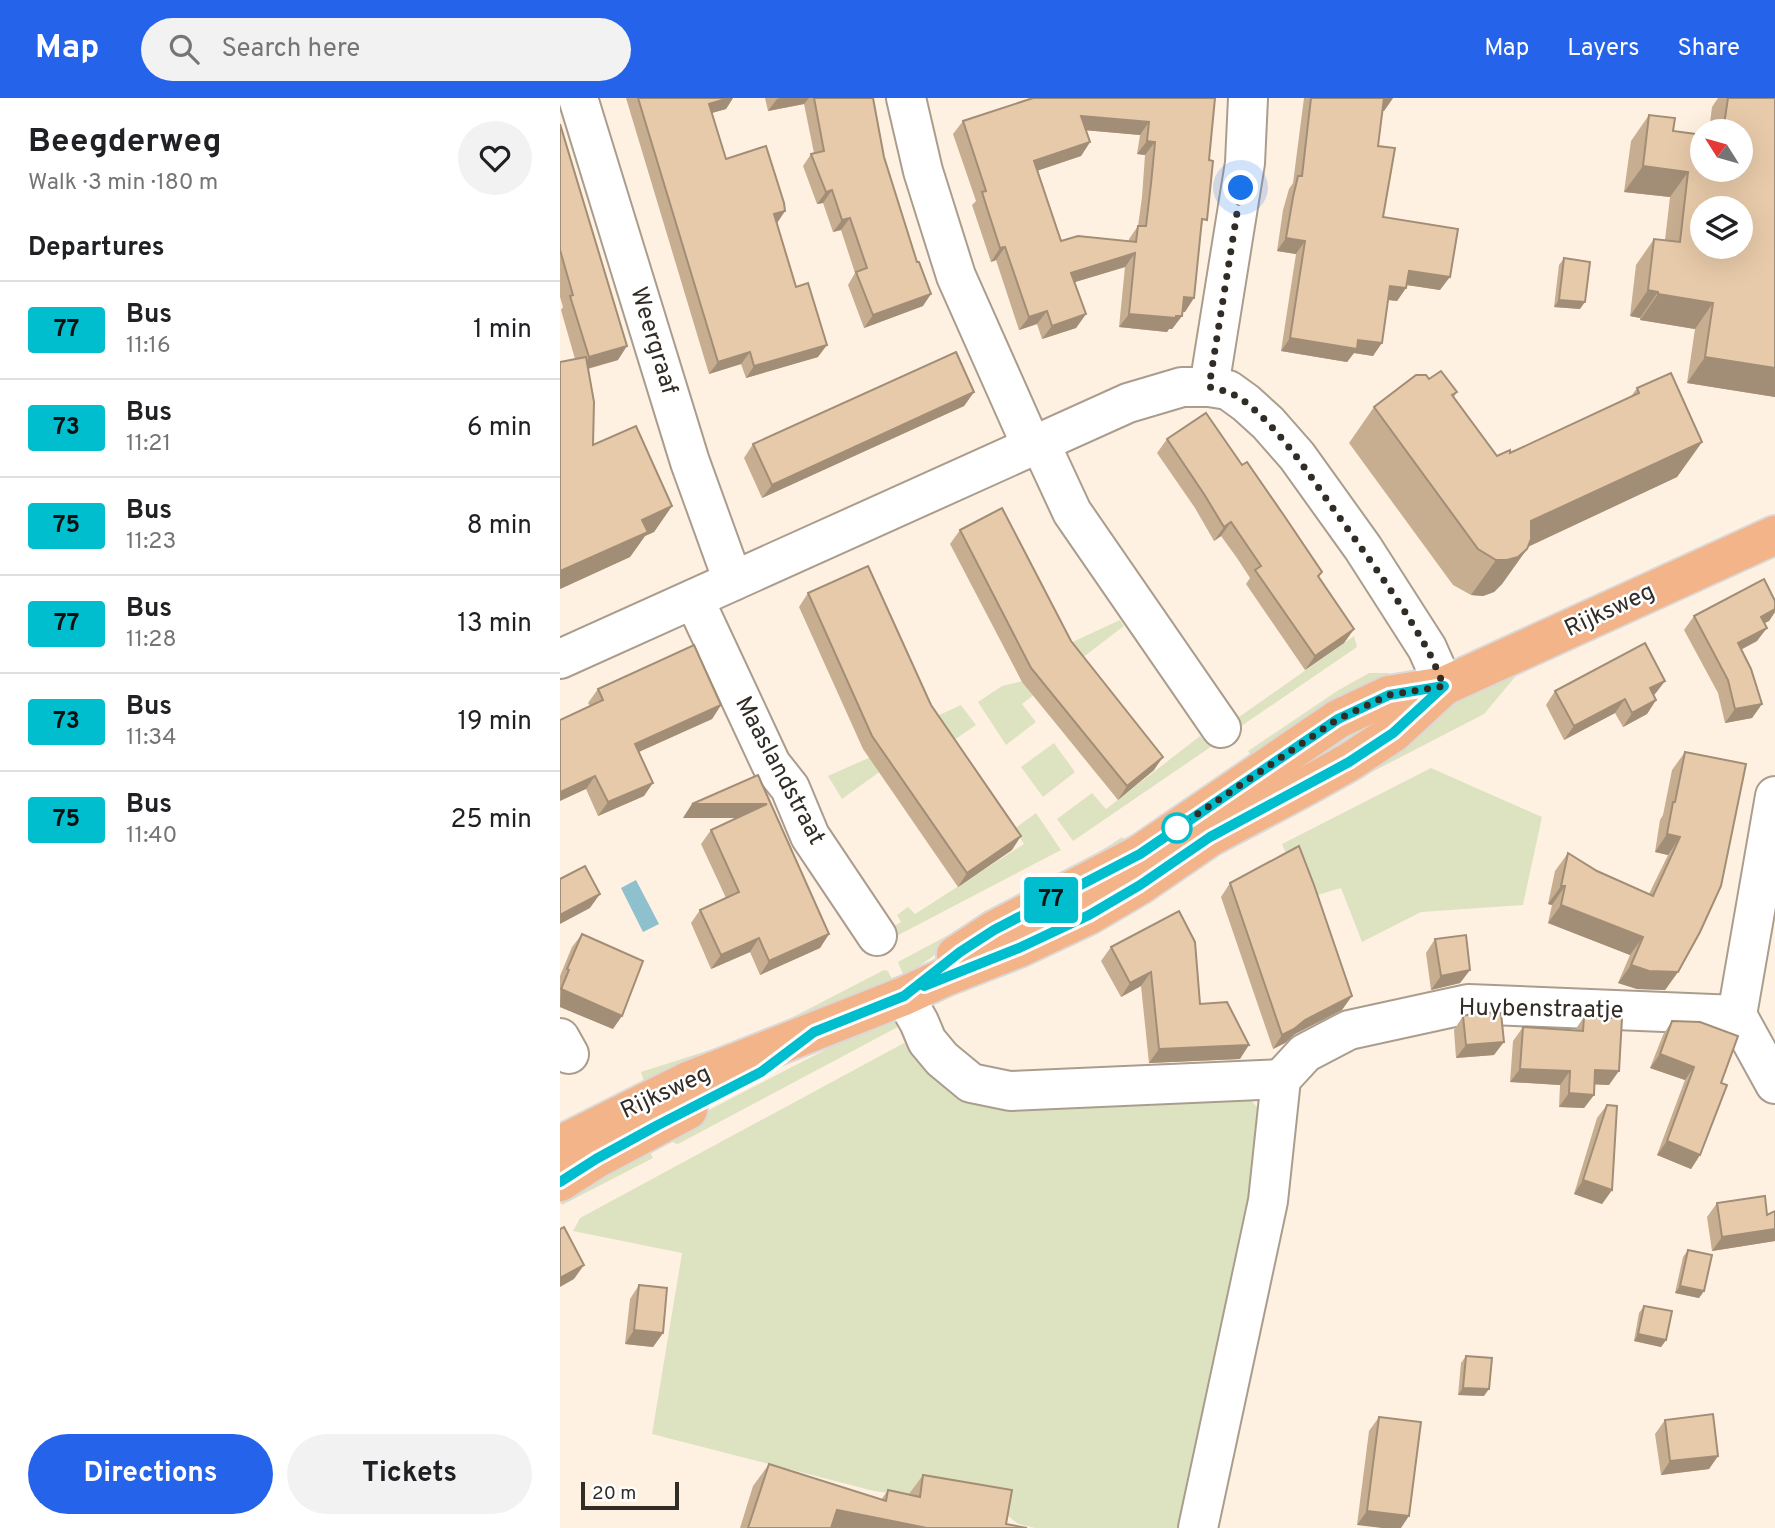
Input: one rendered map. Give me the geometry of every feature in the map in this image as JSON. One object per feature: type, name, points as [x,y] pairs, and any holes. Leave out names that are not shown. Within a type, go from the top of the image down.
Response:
[{"type":"main road","name":"Rijksweg","points":[[560,1145],[688,1081],[904,996],[960,952],[994,930],[1140,854],[1326,726],[1361,707],[1389,695],[1444,686],[1775,535]]},
{"type":"main road","name":"Rijksweg","points":[[560,1182],[647,1131],[761,1072],[814,1032]]},
{"type":"street","name":"Weergraaf","points":[[579,98],[690,462],[733,581]]},
{"type":"street","points":[[906,98],[923,171],[956,276],[1036,445],[1072,512],[1221,728]]},
{"type":"street","points":[[1209,387],[1245,163],[1248,98]]},
{"type":"street","points":[[560,659],[1128,403],[1182,387],[1209,387],[1228,390],[1246,402],[1268,422],[1297,456],[1363,548],[1413,626],[1427,648],[1444,686]]},
{"type":"street","name":"Maaslandstraat","points":[[694,599],[771,764],[790,788],[810,836],[877,936]]},
{"type":"street","points":[[1775,796],[1737,1015],[1775,1084]]},
{"type":"street","points":[[904,996],[927,1041],[942,1059],[971,1083],[1010,1091],[1281,1079],[1268,1201],[1198,1528]]},
{"type":"street","name":"Huybenstraatje","points":[[1281,1079],[1305,1053],[1349,1030],[1468,1004],[1737,1015]]},
{"type":"green space","points":[[1120,620],[1124,626],[1022,704],[1036,722],[1006,745],[978,702],[1002,686],[1023,681],[1066,645]]},
{"type":"green space","points":[[1354,636],[1357,647],[1073,841],[1057,819],[1092,793],[1106,809],[1200,736],[1205,741]]},
{"type":"green space","points":[[1369,673],[1388,673],[1390,676],[1255,761],[1248,751],[1337,691]]},
{"type":"green space","points":[[1515,674],[1484,714],[1343,787],[1420,727],[1468,696]]},
{"type":"green space","points":[[961,705],[976,725],[954,740],[943,726],[842,799],[828,776],[900,744],[937,716]]},
{"type":"green space","points":[[1054,743],[1075,772],[1043,797],[1021,767]]},
{"type":"green space","points":[[1431,768],[1542,817],[1523,905],[1421,912],[1362,942],[1341,888],[1305,899],[1282,844]]},
{"type":"green space","points":[[1036,813],[1061,850],[885,942],[881,934],[901,922],[897,915],[908,907],[915,914],[1024,844],[1014,829]]},
{"type":"green space","points":[[1122,837],[1131,848],[943,949],[904,977],[898,962],[1080,865]]},
{"type":"green space","points":[[884,970],[888,971],[893,981],[646,1088],[641,1072],[760,1034]]},
{"type":"green space","points":[[906,1008],[909,1021],[678,1144],[674,1143],[668,1131]]},
{"type":"green space","points":[[904,1043],[919,1047],[947,1073],[1246,1095],[1258,1108],[1254,1197],[1183,1528],[1035,1528],[1018,1524],[1000,1509],[874,1491],[652,1434],[682,1253],[573,1231],[580,1218]]},
{"type":"green space","points":[[645,1143],[653,1158],[562,1205],[560,1201]]},
{"type":"water","points":[[636,880],[659,924],[643,932],[621,888]]},
{"type":"building","points":[[638,98],[729,98],[709,104],[726,159],[766,146],[785,211],[774,214],[796,287],[808,283],[827,345],[754,366],[750,352],[718,362]]},
{"type":"building","points":[[814,98],[873,98],[884,157],[917,262],[931,294],[873,315],[856,272],[867,268],[850,218],[842,220],[832,190],[826,192],[811,154],[824,151]]},
{"type":"building","points":[[1033,98],[1215,98],[1209,160],[1213,161],[1207,220],[1202,219],[1194,298],[1184,297],[1182,316],[1176,318],[1129,314],[1135,253],[1071,273],[1086,314],[1052,326],[1047,311],[1029,317],[1005,247],[1000,248],[982,192],[986,191],[963,121]],"holes":[[[1081,116],[1149,122],[1147,141],[1155,142],[1151,184],[1146,226],[1138,226],[1136,242],[1078,236],[1061,241],[1034,161],[1090,142]]]},
{"type":"building","points":[[1311,98],[1384,98],[1378,146],[1395,148],[1383,217],[1458,229],[1450,277],[1409,271],[1406,288],[1390,286],[1382,343],[1358,340],[1357,349],[1290,338],[1305,241],[1286,238],[1298,176],[1302,176]]},
{"type":"building","points":[[1728,98],[1775,98],[1775,368],[1705,357],[1713,303],[1648,290],[1654,239],[1680,242],[1688,172],[1643,166],[1649,115],[1675,118],[1673,131],[1690,133],[1690,182],[1754,182],[1754,119],[1725,119]]},
{"type":"building","points":[[560,124],[627,346],[589,357],[570,296],[573,295],[560,250]]},
{"type":"building","points":[[1564,258],[1590,262],[1585,302],[1559,300]]},
{"type":"building","points":[[956,352],[974,392],[772,485],[753,444]]},
{"type":"building","points":[[586,357],[594,402],[593,445],[636,426],[672,506],[642,520],[648,532],[560,571],[560,362]]},
{"type":"building","points":[[1441,371],[1457,392],[1452,395],[1497,456],[1510,450],[1510,453],[1639,393],[1637,388],[1671,373],[1702,442],[1531,521],[1531,539],[1527,549],[1518,557],[1496,560],[1478,549],[1374,407],[1416,375],[1426,375],[1429,379]]},
{"type":"building","points":[[1206,413],[1242,465],[1247,462],[1285,517],[1322,572],[1318,576],[1354,629],[1315,656],[1255,570],[1261,566],[1231,522],[1224,527],[1167,439]]},
{"type":"building","points":[[1002,508],[1071,641],[1163,757],[1127,786],[1031,668],[960,530]]},
{"type":"building","points":[[868,566],[931,705],[1021,836],[967,873],[872,736],[808,593]]},
{"type":"building","points":[[1764,579],[1775,601],[1775,609],[1761,617],[1767,628],[1738,643],[1751,669],[1762,704],[1735,709],[1728,680],[1694,616]]},
{"type":"building","points":[[1645,643],[1665,681],[1650,688],[1656,700],[1632,713],[1625,699],[1574,726],[1555,691]]},
{"type":"building","points":[[694,645],[721,705],[635,744],[653,783],[608,802],[595,776],[560,792],[560,720],[603,700],[598,689]]},
{"type":"building","points":[[1685,752],[1746,764],[1721,886],[1700,932],[1678,972],[1649,971],[1631,965],[1643,937],[1561,905],[1565,886],[1561,886],[1568,853],[1597,871],[1653,896],[1680,837],[1667,834]]},
{"type":"building","points":[[758,775],[829,934],[769,961],[759,938],[721,955],[700,910],[739,892],[711,830],[767,804],[692,804]]},
{"type":"building","points":[[1299,846],[1352,996],[1282,1035],[1230,883]]},
{"type":"building","points":[[585,866],[600,894],[560,915],[560,879]]},
{"type":"building","points":[[1179,911],[1195,942],[1200,1004],[1227,1002],[1249,1045],[1159,1049],[1151,972],[1130,983],[1111,947]]},
{"type":"building","points":[[582,934],[643,961],[622,1016],[561,989]]},
{"type":"building","points":[[1466,935],[1470,970],[1441,976],[1435,939]]},
{"type":"building","points":[[1480,1012],[1501,1013],[1504,1042],[1466,1045],[1463,1016]]},
{"type":"building","points":[[1584,1017],[1622,1018],[1619,1071],[1595,1070],[1594,1095],[1569,1093],[1570,1071],[1520,1069],[1523,1027],[1583,1031]]},
{"type":"building","points":[[1672,1021],[1700,1022],[1738,1036],[1721,1083],[1727,1085],[1700,1155],[1667,1141],[1694,1067],[1660,1054]]},
{"type":"building","points":[[1607,1105],[1617,1106],[1612,1190],[1583,1180]]},
{"type":"building","points":[[1765,1196],[1767,1215],[1775,1211],[1775,1229],[1722,1237],[1717,1203]]},
{"type":"building","points":[[564,1227],[584,1265],[560,1278],[560,1229]]},
{"type":"building","points":[[1688,1250],[1712,1255],[1704,1291],[1680,1286]]},
{"type":"building","points":[[639,1285],[667,1288],[663,1333],[634,1330]]},
{"type":"building","points":[[1644,1306],[1672,1311],[1666,1340],[1638,1334]]},
{"type":"building","points":[[1466,1356],[1492,1358],[1489,1389],[1463,1388]]},
{"type":"building","points":[[1713,1414],[1718,1456],[1670,1461],[1665,1420]]},
{"type":"building","points":[[1379,1417],[1421,1422],[1409,1516],[1367,1511]]},
{"type":"building","points":[[769,1464],[886,1501],[888,1490],[920,1497],[923,1475],[1012,1490],[1006,1524],[1027,1528],[927,1528],[837,1510],[831,1528],[748,1528]]},
{"type":"bus line","name":"77","points":[[560,1182],[658,1125],[761,1072],[814,1032],[904,996],[960,952],[994,930],[1140,854],[1338,719],[1389,695],[1444,686],[1393,733],[1349,762],[1210,837],[1140,885],[1089,915],[1019,948],[924,986]]},
{"type":"route","points":[[1177,828],[1338,719],[1389,695],[1444,686],[1415,628],[1363,548],[1297,456],[1268,422],[1246,402],[1228,390],[1209,387],[1241,188]]}]
